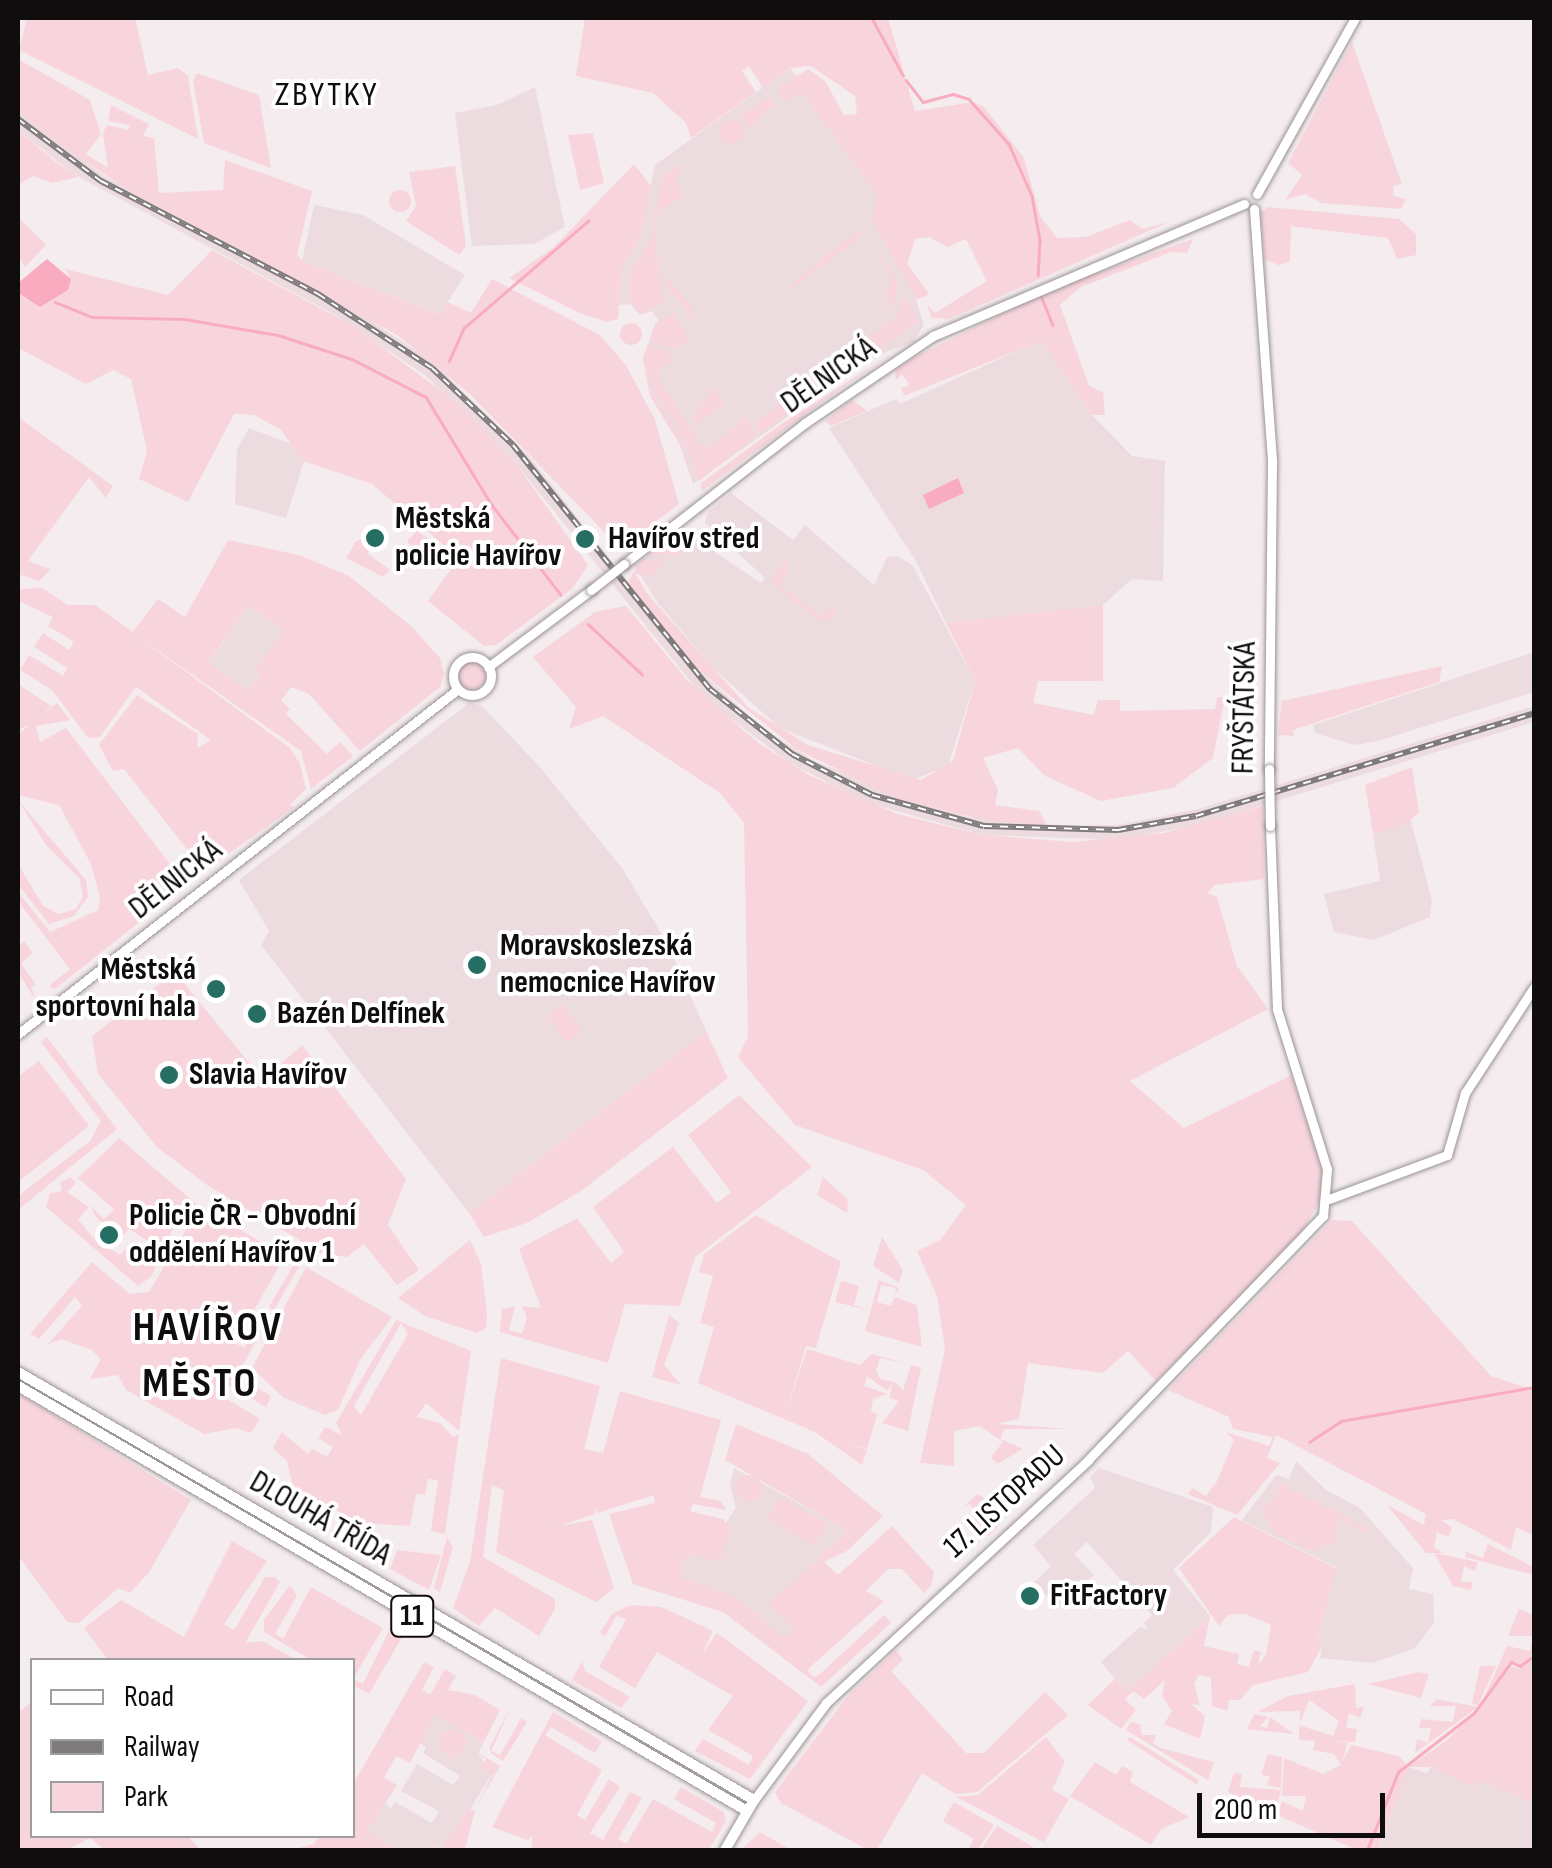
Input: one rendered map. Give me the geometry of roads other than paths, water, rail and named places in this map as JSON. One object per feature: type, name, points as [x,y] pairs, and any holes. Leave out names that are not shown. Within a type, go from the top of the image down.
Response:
[{"type":"main road","name":"DLOUHÁ TŘÍDA","points":[[18,1372],[750,1805]]},
{"type":"main road","name":"DLOUHÁ TŘÍDA","points":[[18,1386],[750,1805]]},
{"type":"main road","name":"17. LISTOPADU","points":[[724,1850],[750,1805]]},
{"type":"street","name":"FRYŠTÁTSKÁ","points":[[1329,1199],[1328,1169],[1277,1009],[1269,770],[1272,462],[1249,206],[1261,201],[1256,194],[1356,18]]},
{"type":"street","name":"DĚLNICKÁ","points":[[488,667],[805,423],[933,336],[1249,206]]},
{"type":"street","points":[[475,657],[488,667],[484,691],[458,689],[453,675],[459,662],[475,657]]},
{"type":"street","name":"DĚLNICKÁ","points":[[18,1034],[458,689]]},
{"type":"street","points":[[1329,1199],[1447,1155],[1464,1093],[1534,988]]},
{"type":"street","name":"17. LISTOPADU","points":[[750,1805],[826,1703],[1088,1460],[1294,1253],[1329,1199]]},
{"type":"waterway","points":[[872,18],[903,75]]},
{"type":"waterway","points":[[906,80],[923,102],[953,94],[969,99],[1009,144],[1032,196],[1040,240],[1038,275]]},
{"type":"waterway","points":[[449,361],[464,328],[588,221]]},
{"type":"waterway","points":[[1042,298],[1053,325]]},
{"type":"waterway","points":[[55,302],[92,317],[185,319],[278,335],[352,359],[426,397],[492,505],[561,595]]},
{"type":"waterway","points":[[588,624],[642,674]]},
{"type":"waterway","points":[[1309,1442],[1341,1421],[1534,1387]]},
{"type":"waterway","points":[[1367,1850],[1398,1772],[1474,1713],[1511,1662],[1520,1666],[1534,1656]]},
{"type":"railway","points":[[18,119],[101,181],[318,294],[432,368],[513,445],[710,689],[792,754],[872,795],[984,826],[1118,830],[1196,816],[1534,713]]},
{"type":"place","name":"Městská policie Havířov","points":[[375,538]]},
{"type":"place","name":"Havířov střed","points":[[585,539]]},
{"type":"place","name":"Moravskoslezská nemocnice Havířov","points":[[477,965]]},
{"type":"place","name":"Městská sportovní hala","points":[[216,989]]},
{"type":"place","name":"Bazén Delfínek","points":[[257,1014]]},
{"type":"place","name":"Slavia Havířov","points":[[169,1075]]},
{"type":"place","name":"Policie ČR - Obvodní oddělení Havířov 1","points":[[109,1235]]},
{"type":"place","name":"FitFactory","points":[[1030,1596]]},
{"type":"district","name":"ZBYTKY","points":[[327,95]]},
{"type":"district","name":"HAVÍŘOV","points":[[208,1328]]},
{"type":"district","name":"MĚSTO","points":[[200,1384]]}]
